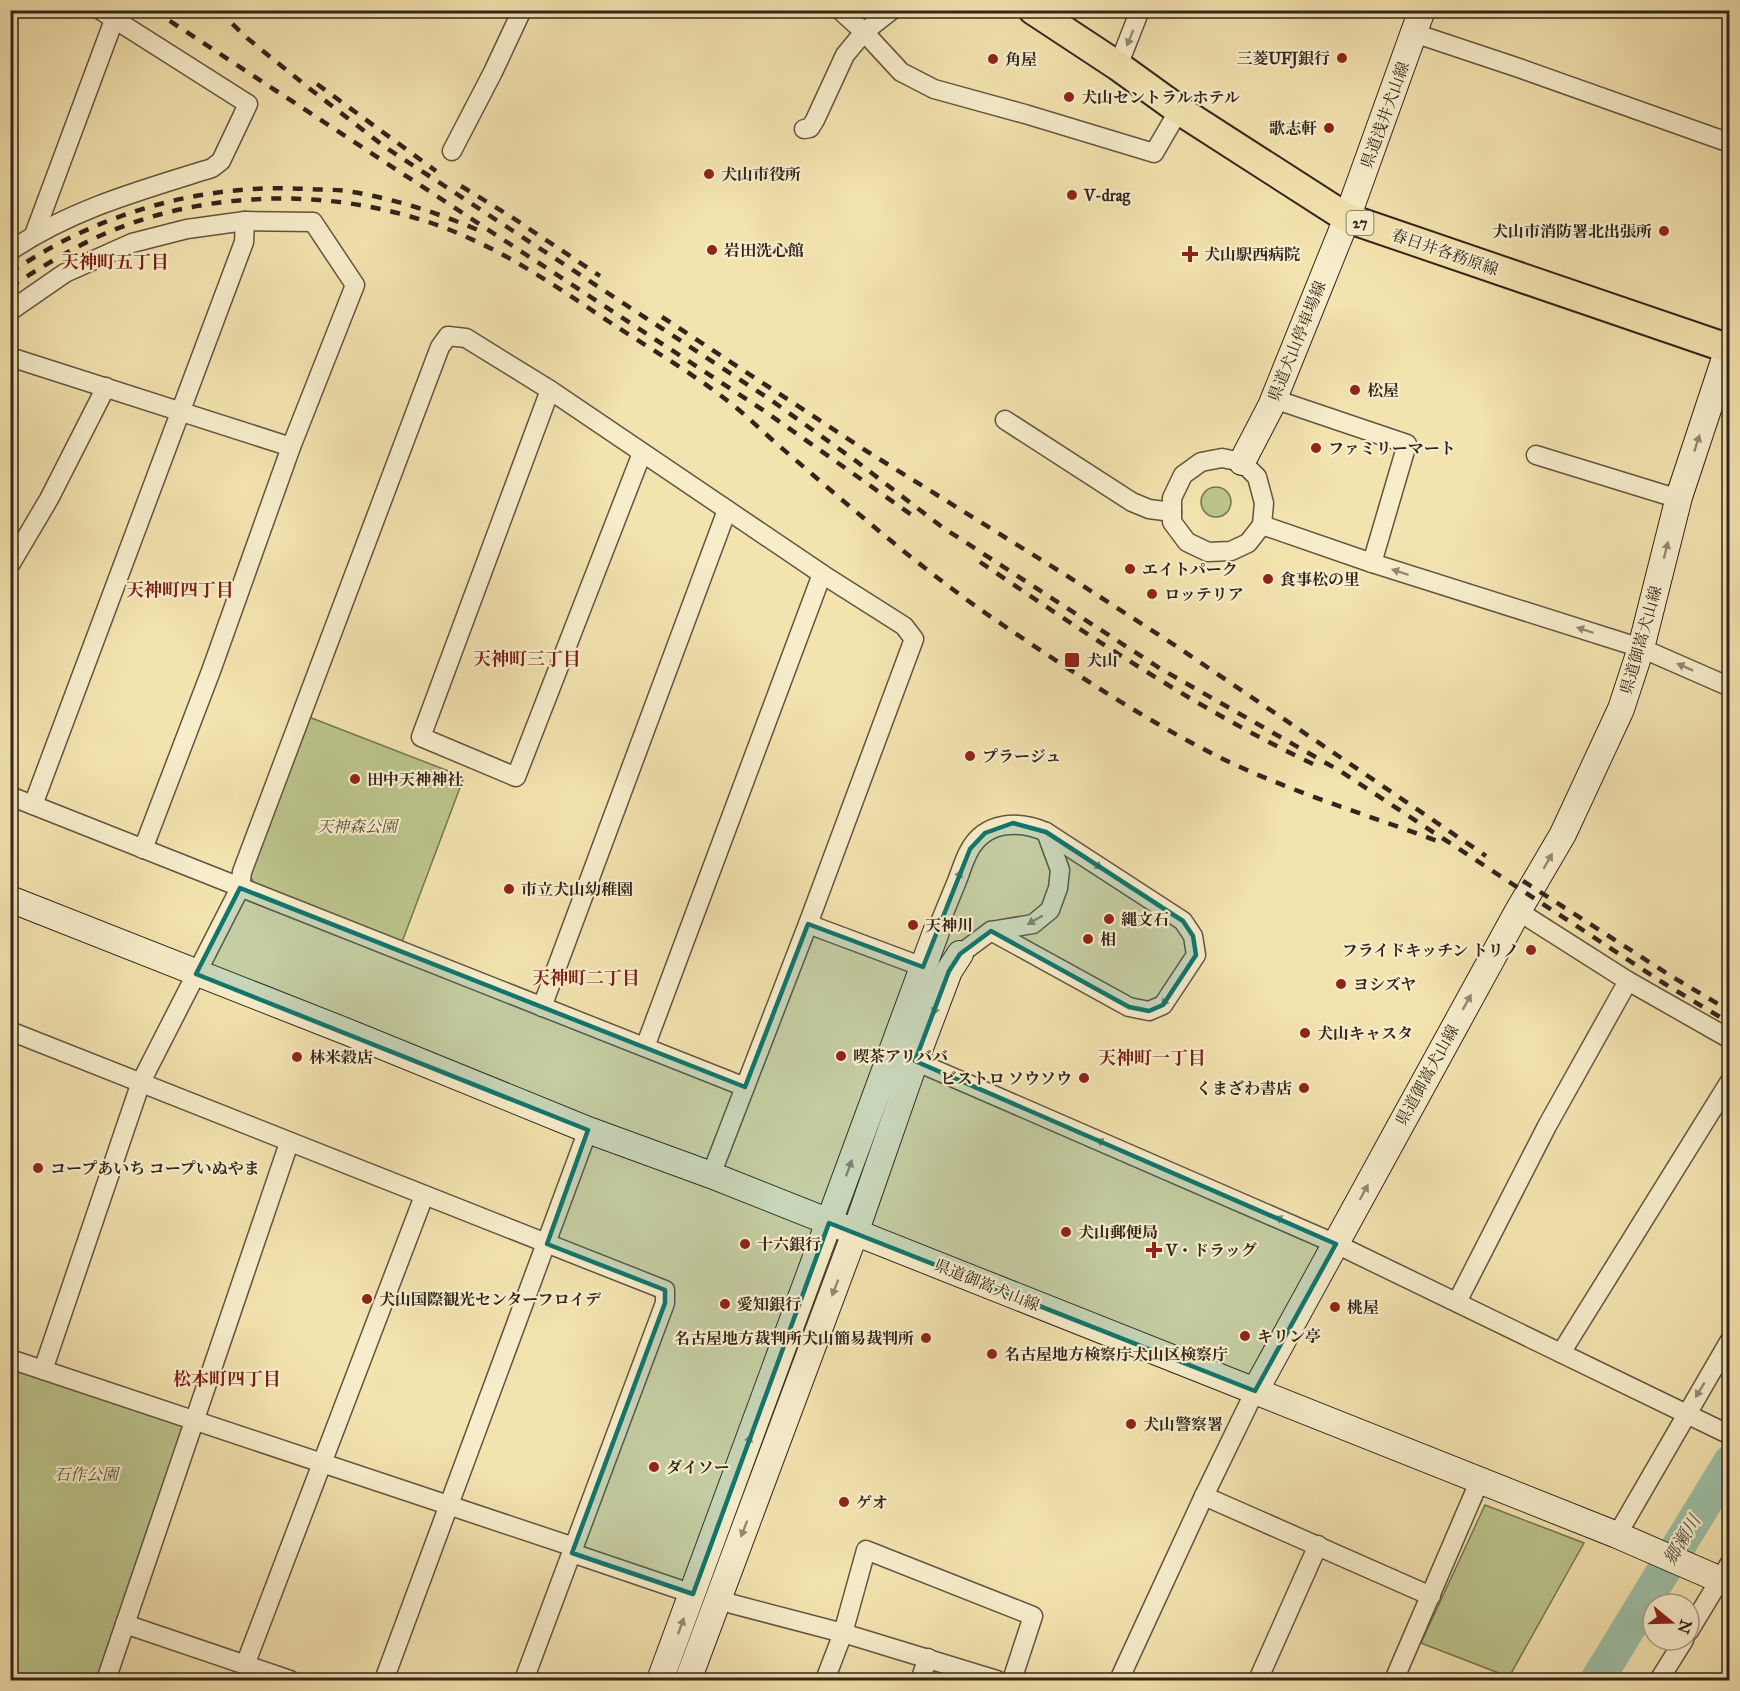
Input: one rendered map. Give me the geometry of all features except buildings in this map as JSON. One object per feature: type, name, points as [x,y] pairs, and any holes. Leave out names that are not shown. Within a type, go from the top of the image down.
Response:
[{"type":"main road","name":"春日井各務原線","points":[[1033,10],[1118,66],[1179,110],[1347,218],[1729,348]]},
{"type":"main road","name":"県道浅井犬山線","points":[[1347,218],[1418,22]]},
{"type":"main road","name":"県道犬山停車場線","points":[[1242,462],[1274,399],[1347,218]]},
{"type":"main road","name":"県道御嵩犬山線","points":[[10,899],[588,1130],[711,1175],[1255,1391],[1377,1165],[1563,834],[1621,709],[1641,648],[1679,499],[1729,348]]},
{"type":"main road","points":[[660,1680],[936,932]]},
{"type":"main road","points":[[688,1680],[855,1233],[915,1061],[949,971],[960,954]]},
{"type":"main road","points":[[1255,1391],[1479,1482],[1726,1576]]},
{"type":"street","points":[[452,151],[522,10]]},
{"type":"street","points":[[840,10],[901,72],[934,89],[1154,153],[1179,110]]},
{"type":"street","points":[[804,129],[810,128],[815,120],[845,55],[864,32],[892,10]]},
{"type":"street","points":[[1118,66],[1140,10]]},
{"type":"street","points":[[10,251],[34,235],[114,198],[212,168],[221,161],[248,104],[107,15],[34,235]]},
{"type":"street","points":[[1418,22],[1519,68],[1730,143]]},
{"type":"street","points":[[33,805],[244,242],[244,221]]},
{"type":"street","points":[[10,311],[65,273],[132,243],[187,229],[244,221],[313,222],[355,285],[291,447],[211,671],[143,849]]},
{"type":"street","points":[[43,1370],[141,1082],[240,888],[242,872],[299,718],[440,347],[448,336],[466,338],[550,390],[822,574],[904,626],[914,639],[808,924],[711,1175]]},
{"type":"street","points":[[10,357],[291,447]]},
{"type":"street","points":[[10,565],[49,499],[106,387]]},
{"type":"street","points":[[550,390],[421,737],[516,777],[642,453]]},
{"type":"street","points":[[1274,399],[1407,444],[1372,563]]},
{"type":"street","points":[[1005,420],[1132,502],[1172,512]]},
{"type":"street","points":[[1536,455],[1679,499]]},
{"type":"street","points":[[1222,458],[1242,462],[1257,477],[1264,503],[1262,525],[1248,543],[1231,552],[1208,552],[1187,542],[1172,522],[1172,512],[1172,498],[1183,475],[1201,462],[1222,458]]},
{"type":"street","points":[[542,1007],[728,510]]},
{"type":"street","points":[[1262,525],[1372,563],[1641,648],[1730,687]]},
{"type":"street","points":[[645,1047],[822,574]]},
{"type":"street","points":[[10,796],[745,1087]]},
{"type":"street","points":[[936,932],[970,849],[985,833],[1013,823],[1025,824],[1046,832],[1183,921],[1193,936],[1196,955],[1163,1005],[1149,1011],[1129,1007],[991,931]]},
{"type":"street","points":[[960,954],[991,931],[1033,924],[1050,910],[1058,888],[1060,870],[1046,832]]},
{"type":"street","points":[[1518,911],[1628,981],[1730,1039]]},
{"type":"street","points":[[808,924],[923,967]]},
{"type":"street","points":[[1457,1302],[1547,1126],[1628,981]]},
{"type":"street","points":[[10,1031],[665,1290],[665,1303],[524,1680]]},
{"type":"street","points":[[915,1061],[1336,1244],[1730,1435]]},
{"type":"street","points":[[1561,1353],[1730,1081]]},
{"type":"street","points":[[384,1680],[588,1130]]},
{"type":"street","points":[[106,1680],[289,1143]]},
{"type":"street","points":[[246,1665],[424,1196]]},
{"type":"street","points":[[1617,1535],[1689,1417],[1730,1340]]},
{"type":"street","points":[[10,1359],[449,1505],[693,1594]]},
{"type":"street","points":[[1119,1680],[1255,1391]]},
{"type":"street","points":[[1394,1680],[1479,1482]]},
{"type":"street","points":[[1204,1496],[1431,1596]]},
{"type":"street","points":[[1258,1680],[1318,1545]]},
{"type":"street","points":[[825,1680],[843,1633],[866,1550],[1033,1616],[1012,1680]]},
{"type":"street","points":[[1701,1613],[1726,1576]]},
{"type":"street","points":[[717,1600],[843,1633],[997,1680]]},
{"type":"street","points":[[125,1624],[290,1680]]},
{"type":"street","points":[[1659,1680],[1676,1652]]},
{"type":"street","points":[[920,1680],[928,1658]]},
{"type":"highlighted area","points":[[1013,823],[1046,832],[1183,921],[1193,936],[1196,955],[1163,1005],[1149,1011],[1129,1007],[991,931],[960,954],[949,971],[915,1061],[1336,1244],[1255,1391],[829,1223],[693,1594],[572,1553],[665,1303],[665,1290],[547,1244],[588,1130],[196,974],[240,888],[745,1087],[808,924],[923,967],[970,849],[985,833]]},
{"type":"green space","points":[[1216,487],[1226,492],[1231,502],[1226,512],[1216,517],[1206,512],[1201,502],[1206,492]]},
{"type":"green space","name":"天神森公園","points":[[309,717],[464,777],[402,942],[254,884],[250,875]]},
{"type":"green space","name":"石作公園","points":[[11,1369],[183,1426],[97,1680],[11,1680]]},
{"type":"green space","points":[[1485,1505],[1584,1543],[1509,1677],[1421,1643]]},
{"type":"waterway","name":"郷瀬川","points":[[1597,1680],[1730,1462]]},
{"type":"railway","points":[[153,10],[763,410],[916,518]]},
{"type":"railway","points":[[218,10],[247,38],[385,147],[768,398],[856,461],[942,527],[1161,669],[1340,771],[1665,984],[1730,1023]]},
{"type":"railway","points":[[317,84],[436,171]]},
{"type":"railway","points":[[461,186],[600,276]]},
{"type":"railway","points":[[10,273],[43,252],[115,218],[152,206],[229,191],[268,188],[346,191],[416,207],[478,230]]},
{"type":"railway","points":[[10,287],[72,250],[111,231],[154,216],[199,206],[245,200],[292,199],[338,202],[384,210],[429,222],[471,239],[525,267],[705,384],[937,578],[994,619],[1107,693],[1195,745],[1251,772],[1440,842]]},
{"type":"railway","points":[[662,317],[868,452],[1176,646],[1486,856]]},
{"type":"railway","points":[[980,562],[1184,695],[1313,764]]},
{"type":"railway","points":[[1523,881],[1730,1011]]},
{"type":"place","name":"三菱UFJ銀行","points":[[1342,58]]},
{"type":"place","name":"角屋","points":[[993,59]]},
{"type":"place","name":"犬山セントラルホテル","points":[[1069,97]]},
{"type":"place","name":"歌志軒","points":[[1329,128]]},
{"type":"place","name":"犬山市役所","points":[[709,174]]},
{"type":"place","name":"V-drag","points":[[1072,195]]},
{"type":"place","name":"犬山市消防署北出張所","points":[[1664,231]]},
{"type":"place","name":"岩田洗心館","points":[[712,250]]},
{"type":"place","name":"犬山駅西病院","points":[[1190,254]]},
{"type":"place","name":"松屋","points":[[1355,390]]},
{"type":"place","name":"ファミリーマート","points":[[1316,448]]},
{"type":"place","name":"エイトパーク","points":[[1130,569]]},
{"type":"place","name":"食事松の里","points":[[1268,579]]},
{"type":"place","name":"ロッテリア","points":[[1152,594]]},
{"type":"place","name":"犬山","points":[[1072,660]]},
{"type":"place","name":"プラージュ","points":[[970,756]]},
{"type":"place","name":"田中天神神社","points":[[355,779]]},
{"type":"place","name":"市立犬山幼稚園","points":[[509,889]]},
{"type":"place","name":"縄文石","points":[[1109,919]]},
{"type":"place","name":"天神川","points":[[913,925]]},
{"type":"place","name":"相","points":[[1088,939]]},
{"type":"place","name":"フライドキッチン トリノ","points":[[1531,950]]},
{"type":"place","name":"ヨシズヤ","points":[[1341,984]]},
{"type":"place","name":"犬山キャスタ","points":[[1305,1033]]},
{"type":"place","name":"喫茶アリババ","points":[[841,1056]]},
{"type":"place","name":"林米穀店","points":[[297,1057]]},
{"type":"place","name":"ビストロ ソウソウ","points":[[1084,1078]]},
{"type":"place","name":"くまざわ書店","points":[[1304,1088]]},
{"type":"place","name":"コープあいち コープいぬやま","points":[[38,1168]]},
{"type":"place","name":"犬山郵便局","points":[[1066,1232]]},
{"type":"place","name":"十六銀行","points":[[745,1244]]},
{"type":"place","name":"V・ドラッグ","points":[[1154,1250]]},
{"type":"place","name":"犬山国際観光センターフロイデ","points":[[367,1299]]},
{"type":"place","name":"愛知銀行","points":[[725,1304]]},
{"type":"place","name":"桃屋","points":[[1335,1307]]},
{"type":"place","name":"キリン亭","points":[[1245,1336]]},
{"type":"place","name":"名古屋地方裁判所犬山簡易裁判所","points":[[926,1338]]},
{"type":"place","name":"名古屋地方検察庁犬山区検察庁","points":[[992,1354]]},
{"type":"place","name":"犬山警察署","points":[[1131,1424]]},
{"type":"place","name":"ダイソー","points":[[654,1467]]},
{"type":"place","name":"ゲオ","points":[[844,1502]]},
{"type":"district","name":"天神町五丁目","points":[[115,262]]},
{"type":"district","name":"天神町四丁目","points":[[180,590]]},
{"type":"district","name":"天神町三丁目","points":[[527,659]]},
{"type":"district","name":"天神町二丁目","points":[[586,978]]},
{"type":"district","name":"天神町一丁目","points":[[1152,1058]]},
{"type":"district","name":"松本町四丁目","points":[[227,1379]]}]
